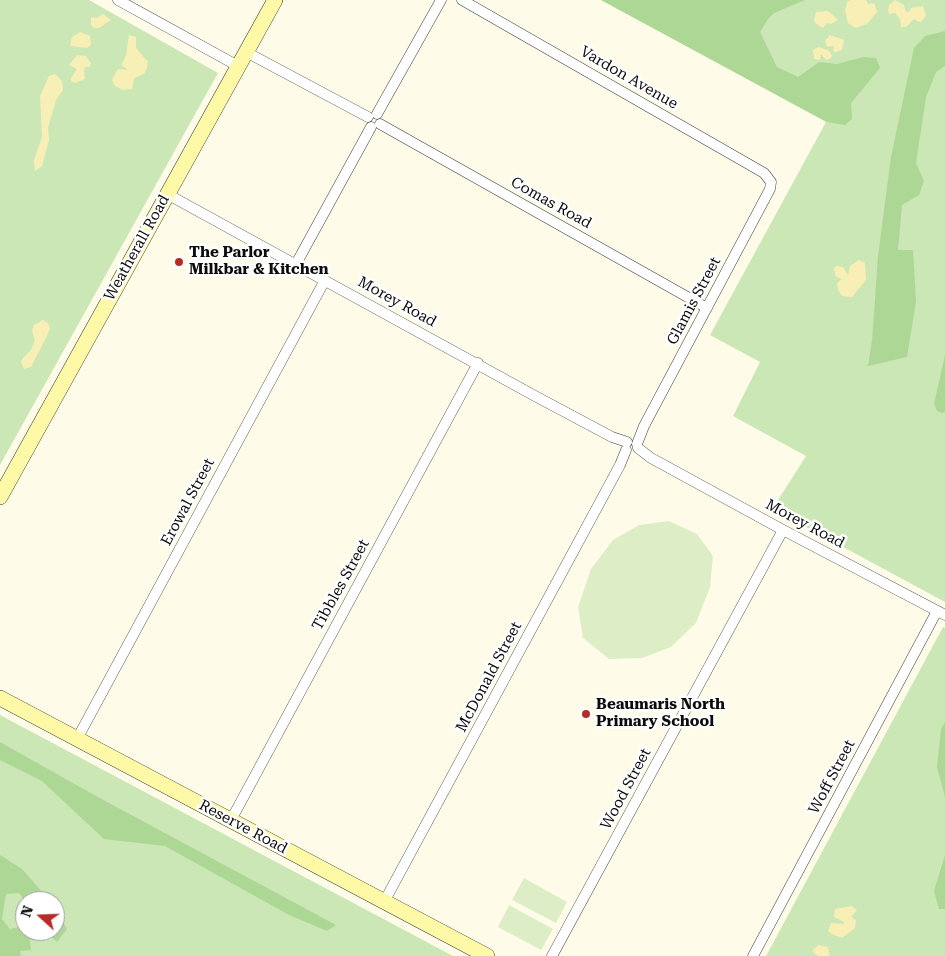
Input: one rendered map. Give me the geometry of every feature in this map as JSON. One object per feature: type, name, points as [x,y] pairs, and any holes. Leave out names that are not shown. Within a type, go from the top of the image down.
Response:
[{"type":"street","points":[[118,0],[238,66]]},
{"type":"street","name":"Weatherall Road","points":[[0,497],[275,0]]},
{"type":"street","name":"Vardon Avenue","points":[[462,0],[764,173],[771,182],[770,189]]},
{"type":"street","points":[[296,264],[440,1]]},
{"type":"street","name":"Comas Road","points":[[246,52],[374,121],[707,308]]},
{"type":"street","name":"Glamis Street","points":[[631,447],[770,189]]},
{"type":"street","name":"Morey Road","points":[[167,194],[783,530],[941,613]]},
{"type":"street","name":"Erowal Street","points":[[77,739],[325,280]]},
{"type":"street","name":"Tibbles Street","points":[[230,820],[478,363]]},
{"type":"street","name":"McDonald Street","points":[[384,902],[631,447]]},
{"type":"street","name":"Wood Street","points":[[552,956],[783,530]]},
{"type":"street","name":"Woff Street","points":[[753,956],[941,613]]},
{"type":"street","name":"Reserve Road","points":[[0,698],[486,956]]},
{"type":"green space","points":[[0,0],[89,0],[218,73],[0,465]]},
{"type":"green space","points":[[601,0],[945,0],[945,602],[769,507],[778,500],[806,456],[733,416],[760,362],[710,335],[826,122]]},
{"type":"green space","points":[[601,0],[805,0],[774,13],[760,32],[777,67],[798,77],[819,62],[837,64],[864,57],[876,58],[880,68],[851,103],[852,119],[845,125],[827,122]]},
{"type":"green space","points":[[945,31],[945,66],[936,72],[926,97],[916,163],[924,181],[919,195],[902,205],[898,250],[913,250],[916,301],[907,357],[868,366],[872,341],[878,256],[891,157],[914,48],[925,36]]},
{"type":"green space","points":[[945,355],[945,412],[942,413],[937,411],[934,404]]},
{"type":"green space","points":[[669,521],[697,534],[713,556],[710,587],[696,623],[671,647],[642,658],[609,659],[583,638],[578,607],[591,569],[613,540],[639,525]]},
{"type":"green space","points":[[943,627],[945,628],[945,956],[766,956]]},
{"type":"green space","points":[[0,715],[453,956],[0,956]]},
{"type":"green space","points":[[945,722],[945,797],[937,767],[941,729]]},
{"type":"green space","points":[[0,742],[96,796],[336,925],[327,931],[289,915],[165,846],[104,839],[42,781],[0,760]]},
{"type":"green space","points":[[0,855],[22,869],[41,891],[15,891],[15,893],[6,894],[2,919],[10,929],[15,928],[15,941],[30,941],[31,950],[20,951],[21,956],[0,956]]},
{"type":"green space","points":[[945,855],[945,909],[939,909],[934,891]]},
{"type":"green space","points":[[524,878],[567,902],[556,923],[512,900]]},
{"type":"green space","points":[[509,905],[553,929],[541,950],[498,927]]},
{"type":"sand","points":[[851,0],[866,0],[868,4],[873,3],[875,5],[877,12],[867,24],[855,28],[848,23],[845,11],[847,2]]},
{"type":"sand","points":[[895,0],[904,5],[906,12],[909,12],[911,8],[923,6],[926,16],[922,21],[918,22],[914,19],[906,27],[901,27],[900,19],[895,13],[889,14],[888,10],[889,5]]},
{"type":"sand","points":[[828,11],[838,20],[831,24],[827,23],[823,28],[814,21],[816,12]]},
{"type":"sand","points":[[103,14],[111,20],[99,28],[94,28],[91,25],[91,17],[97,18]]},
{"type":"sand","points":[[80,32],[90,36],[91,45],[87,48],[70,46],[72,37]]},
{"type":"sand","points":[[129,35],[136,37],[136,48],[148,62],[144,74],[134,78],[132,89],[122,90],[114,85],[112,80],[118,69],[128,70],[121,65],[126,56]]},
{"type":"sand","points":[[830,35],[844,40],[842,50],[835,52],[833,51],[834,46],[827,47],[825,41]]},
{"type":"sand","points":[[818,47],[828,50],[832,55],[831,58],[826,60],[821,54],[820,60],[814,59],[813,50]]},
{"type":"sand","points":[[77,55],[86,56],[91,63],[90,67],[85,67],[85,79],[75,83],[71,81],[71,78],[77,69],[69,65]]},
{"type":"sand","points":[[55,74],[62,81],[63,90],[56,100],[48,128],[49,140],[42,166],[35,171],[34,160],[42,137],[40,96],[49,76]]},
{"type":"sand","points":[[859,260],[865,263],[866,280],[852,297],[842,296],[838,290],[837,283],[842,279],[836,277],[834,269],[836,266],[843,267],[848,275],[850,266]]},
{"type":"sand","points":[[43,320],[48,323],[50,328],[47,336],[31,367],[24,369],[21,362],[31,350],[35,340],[32,331],[34,325]]},
{"type":"sand","points":[[852,906],[857,910],[851,917],[856,920],[855,928],[842,938],[828,931],[831,923],[843,924],[844,922],[834,917],[835,909]]},
{"type":"sand","points":[[818,945],[828,947],[830,956],[818,956],[812,951]]},
{"type":"place","name":"The Parlor Milkbar & Kitchen","points":[[179,262]]},
{"type":"place","name":"Beaumaris North Primary School","points":[[586,714]]}]
